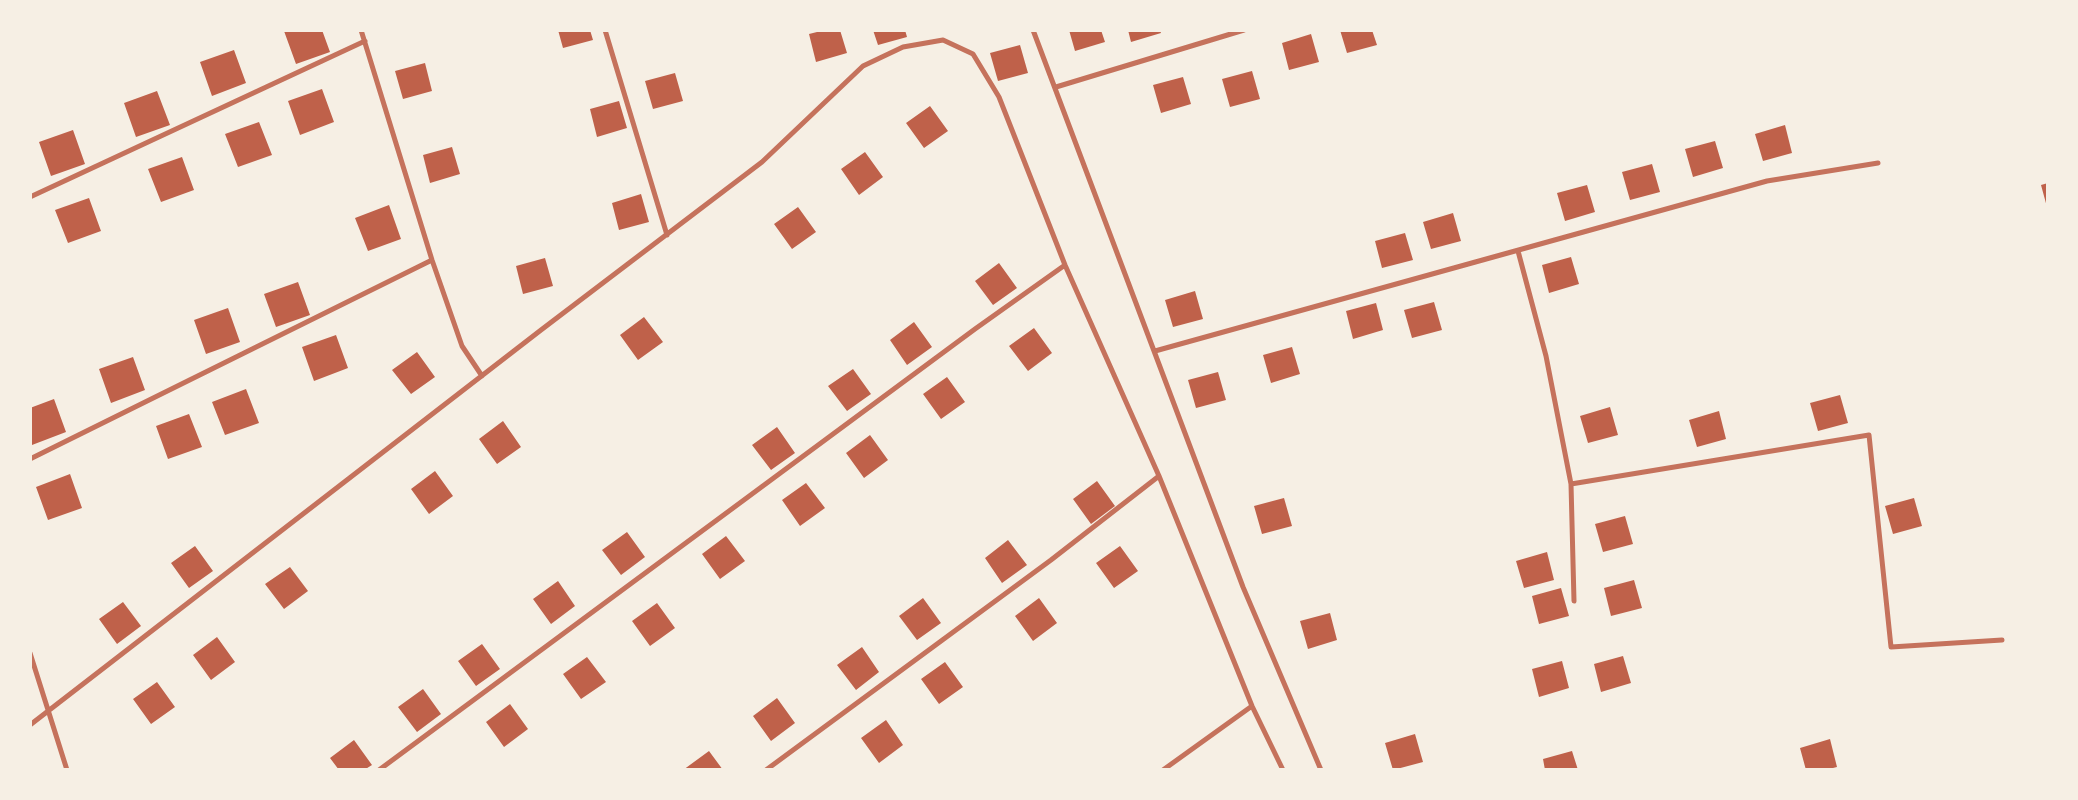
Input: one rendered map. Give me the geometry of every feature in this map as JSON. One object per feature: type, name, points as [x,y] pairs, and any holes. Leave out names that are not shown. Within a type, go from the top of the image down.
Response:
[{"type":"lane","points":[[361,30],[432,260],[462,345],[482,376]]},
{"type":"lane","points":[[605,30],[667,234]]},
{"type":"lane","points":[[1033,30],[1243,587],[1321,770]]},
{"type":"lane","points":[[1056,87],[1244,30]]},
{"type":"lane","points":[[30,725],[762,162],[863,66],[904,47],[943,40],[972,54],[999,97],[1065,265],[1159,475],[1252,706],[1283,770]]},
{"type":"lane","points":[[30,197],[365,41]]},
{"type":"lane","points":[[1154,351],[1767,181],[1878,163]]},
{"type":"lane","points":[[1518,251],[1546,356],[1570,484],[1574,601]]},
{"type":"lane","points":[[30,459],[432,260]]},
{"type":"lane","points":[[379,770],[1065,265]]},
{"type":"lane","points":[[1570,484],[1869,435],[1891,647],[2002,640]]},
{"type":"lane","points":[[766,770],[1040,569],[1159,475]]},
{"type":"lane","points":[[30,653],[67,770]]},
{"type":"lane","points":[[1163,770],[1252,706]]},
{"type":"building","points":[[322,30],[330,52],[296,64],[284,31]]},
{"type":"building","points":[[558,30],[590,30],[593,40],[563,48]]},
{"type":"building","points":[[840,30],[847,53],[816,62],[809,34]]},
{"type":"building","points":[[873,30],[905,30],[907,37],[878,45]]},
{"type":"building","points":[[1069,30],[1101,30],[1105,42],[1075,51]]},
{"type":"building","points":[[1128,30],[1160,30],[1161,33],[1131,42]]},
{"type":"building","points":[[1340,30],[1372,30],[1377,45],[1347,53]]},
{"type":"building","points":[[1311,34],[1319,62],[1289,70],[1282,43]]},
{"type":"building","points":[[1020,45],[1028,73],[998,81],[990,53]]},
{"type":"building","points":[[234,50],[246,83],[212,96],[200,62]]},
{"type":"building","points":[[425,63],[432,91],[403,99],[395,71]]},
{"type":"building","points":[[1252,71],[1260,99],[1230,107],[1222,79]]},
{"type":"building","points":[[675,73],[683,101],[653,109],[645,81]]},
{"type":"building","points":[[1183,77],[1191,104],[1161,113],[1153,85]]},
{"type":"building","points":[[322,89],[334,122],[300,135],[288,101]]},
{"type":"building","points":[[157,91],[170,125],[136,137],[124,103]]},
{"type":"building","points":[[619,101],[627,128],[597,137],[590,109]]},
{"type":"building","points":[[930,106],[948,131],[924,148],[906,123]]},
{"type":"building","points":[[259,122],[272,155],[238,167],[225,134]]},
{"type":"building","points":[[1785,125],[1792,153],[1763,161],[1755,134]]},
{"type":"building","points":[[73,130],[85,164],[51,176],[39,142]]},
{"type":"building","points":[[1715,141],[1723,168],[1693,177],[1685,149]]},
{"type":"building","points":[[452,147],[460,174],[430,183],[423,155]]},
{"type":"building","points":[[865,152],[883,177],[859,195],[841,169]]},
{"type":"building","points":[[182,157],[194,190],[161,202],[148,169]]},
{"type":"building","points":[[1652,164],[1660,192],[1630,200],[1622,172]]},
{"type":"building","points":[[2048,183],[2048,207],[2047,207],[2041,185]]},
{"type":"building","points":[[1587,185],[1595,212],[1565,221],[1557,193]]},
{"type":"building","points":[[641,194],[649,222],[619,230],[612,203]]},
{"type":"building","points":[[89,198],[101,231],[68,243],[55,210]]},
{"type":"building","points":[[389,205],[401,239],[368,251],[355,218]]},
{"type":"building","points":[[798,207],[816,232],[792,249],[774,224]]},
{"type":"building","points":[[1453,213],[1461,241],[1431,249],[1423,222]]},
{"type":"building","points":[[1405,233],[1413,260],[1382,268],[1375,241]]},
{"type":"building","points":[[1571,257],[1579,284],[1549,293],[1542,265]]},
{"type":"building","points":[[545,258],[553,286],[523,294],[516,266]]},
{"type":"building","points":[[999,263],[1017,288],[993,305],[975,281]]},
{"type":"building","points":[[298,282],[310,315],[276,327],[264,294]]},
{"type":"building","points":[[1195,291],[1203,319],[1173,327],[1165,300]]},
{"type":"building","points":[[1434,302],[1442,330],[1412,338],[1404,310]]},
{"type":"building","points":[[1376,303],[1383,330],[1353,339],[1346,311]]},
{"type":"building","points":[[228,308],[240,342],[206,354],[194,320]]},
{"type":"building","points":[[644,317],[663,342],[638,360],[620,335]]},
{"type":"building","points":[[914,322],[932,347],[907,365],[890,340]]},
{"type":"building","points":[[1034,328],[1052,353],[1028,371],[1009,346]]},
{"type":"building","points":[[336,335],[348,368],[314,381],[302,347]]},
{"type":"building","points":[[1292,347],[1300,374],[1271,383],[1263,355]]},
{"type":"building","points":[[417,352],[435,377],[411,394],[392,370]]},
{"type":"building","points":[[133,357],[145,390],[111,403],[99,369]]},
{"type":"building","points":[[853,369],[871,394],[847,411],[828,386]]},
{"type":"building","points":[[1218,372],[1226,400],[1196,408],[1188,380]]},
{"type":"building","points":[[947,377],[965,402],[941,419],[923,394]]},
{"type":"building","points":[[246,389],[259,423],[225,435],[212,402]]},
{"type":"building","points":[[1840,395],[1848,423],[1818,431],[1810,403]]},
{"type":"building","points":[[54,399],[66,432],[32,445],[30,408]]},
{"type":"building","points":[[1610,407],[1618,435],[1588,443],[1580,416]]},
{"type":"building","points":[[1719,411],[1726,439],[1697,447],[1689,420]]},
{"type":"building","points":[[189,414],[202,447],[168,459],[156,426]]},
{"type":"building","points":[[503,421],[521,447],[497,464],[479,439]]},
{"type":"building","points":[[777,427],[795,453],[771,470],[752,445]]},
{"type":"building","points":[[870,435],[888,460],[864,478],[846,453]]},
{"type":"building","points":[[435,471],[453,496],[429,514],[411,489]]},
{"type":"building","points":[[70,474],[82,508],[48,520],[36,487]]},
{"type":"building","points":[[1097,481],[1115,506],[1091,524],[1073,499]]},
{"type":"building","points":[[806,483],[825,508],[800,526],[782,500]]},
{"type":"building","points":[[1284,498],[1292,526],[1262,534],[1254,506]]},
{"type":"building","points":[[1914,498],[1922,526],[1893,534],[1885,506]]},
{"type":"building","points":[[1625,516],[1633,544],[1603,552],[1595,524]]},
{"type":"building","points":[[627,532],[645,557],[621,575],[602,550]]},
{"type":"building","points":[[726,536],[745,561],[720,579],[702,554]]},
{"type":"building","points":[[1008,540],[1027,565],[1002,583],[985,558]]},
{"type":"building","points":[[195,546],[213,571],[189,588],[171,563]]},
{"type":"building","points":[[1120,546],[1138,571],[1114,588],[1096,563]]},
{"type":"building","points":[[1547,552],[1554,580],[1524,588],[1516,561]]},
{"type":"building","points":[[290,567],[308,591],[284,609],[265,584]]},
{"type":"building","points":[[1634,580],[1642,608],[1611,616],[1604,588]]},
{"type":"building","points":[[558,581],[575,606],[551,624],[533,599]]},
{"type":"building","points":[[1561,588],[1569,616],[1539,624],[1532,596]]},
{"type":"building","points":[[923,598],[941,623],[917,640],[899,616]]},
{"type":"building","points":[[1039,598],[1057,623],[1033,641],[1015,616]]},
{"type":"building","points":[[123,602],[141,626],[117,644],[99,619]]},
{"type":"building","points":[[657,603],[675,628],[650,646],[632,621]]},
{"type":"building","points":[[1330,613],[1337,640],[1308,649],[1300,621]]},
{"type":"building","points":[[217,637],[235,662],[211,680],[193,655]]},
{"type":"building","points":[[482,644],[500,669],[476,686],[458,661]]},
{"type":"building","points":[[862,647],[879,672],[856,690],[837,665]]},
{"type":"building","points":[[1623,656],[1631,683],[1601,692],[1594,664]]},
{"type":"building","points":[[587,657],[606,682],[581,699],[563,674]]},
{"type":"building","points":[[1562,661],[1569,688],[1539,697],[1532,669]]},
{"type":"building","points":[[945,662],[963,687],[939,704],[921,679]]},
{"type":"building","points":[[157,682],[175,707],[151,724],[133,699]]},
{"type":"building","points":[[423,689],[441,714],[417,732],[398,707]]},
{"type":"building","points":[[777,698],[795,723],[771,741],[753,716]]},
{"type":"building","points":[[510,704],[528,729],[504,747],[486,722]]},
{"type":"building","points":[[886,720],[903,745],[879,763],[861,738]]},
{"type":"building","points":[[1415,734],[1423,762],[1393,770],[1385,743]]},
{"type":"building","points":[[1830,739],[1837,767],[1806,770],[1800,748]]},
{"type":"building","points":[[354,740],[372,765],[364,770],[339,770],[330,758]]},
{"type":"building","points":[[709,751],[723,770],[683,770]]},
{"type":"building","points":[[1572,751],[1578,770],[1545,770],[1543,759]]}]
